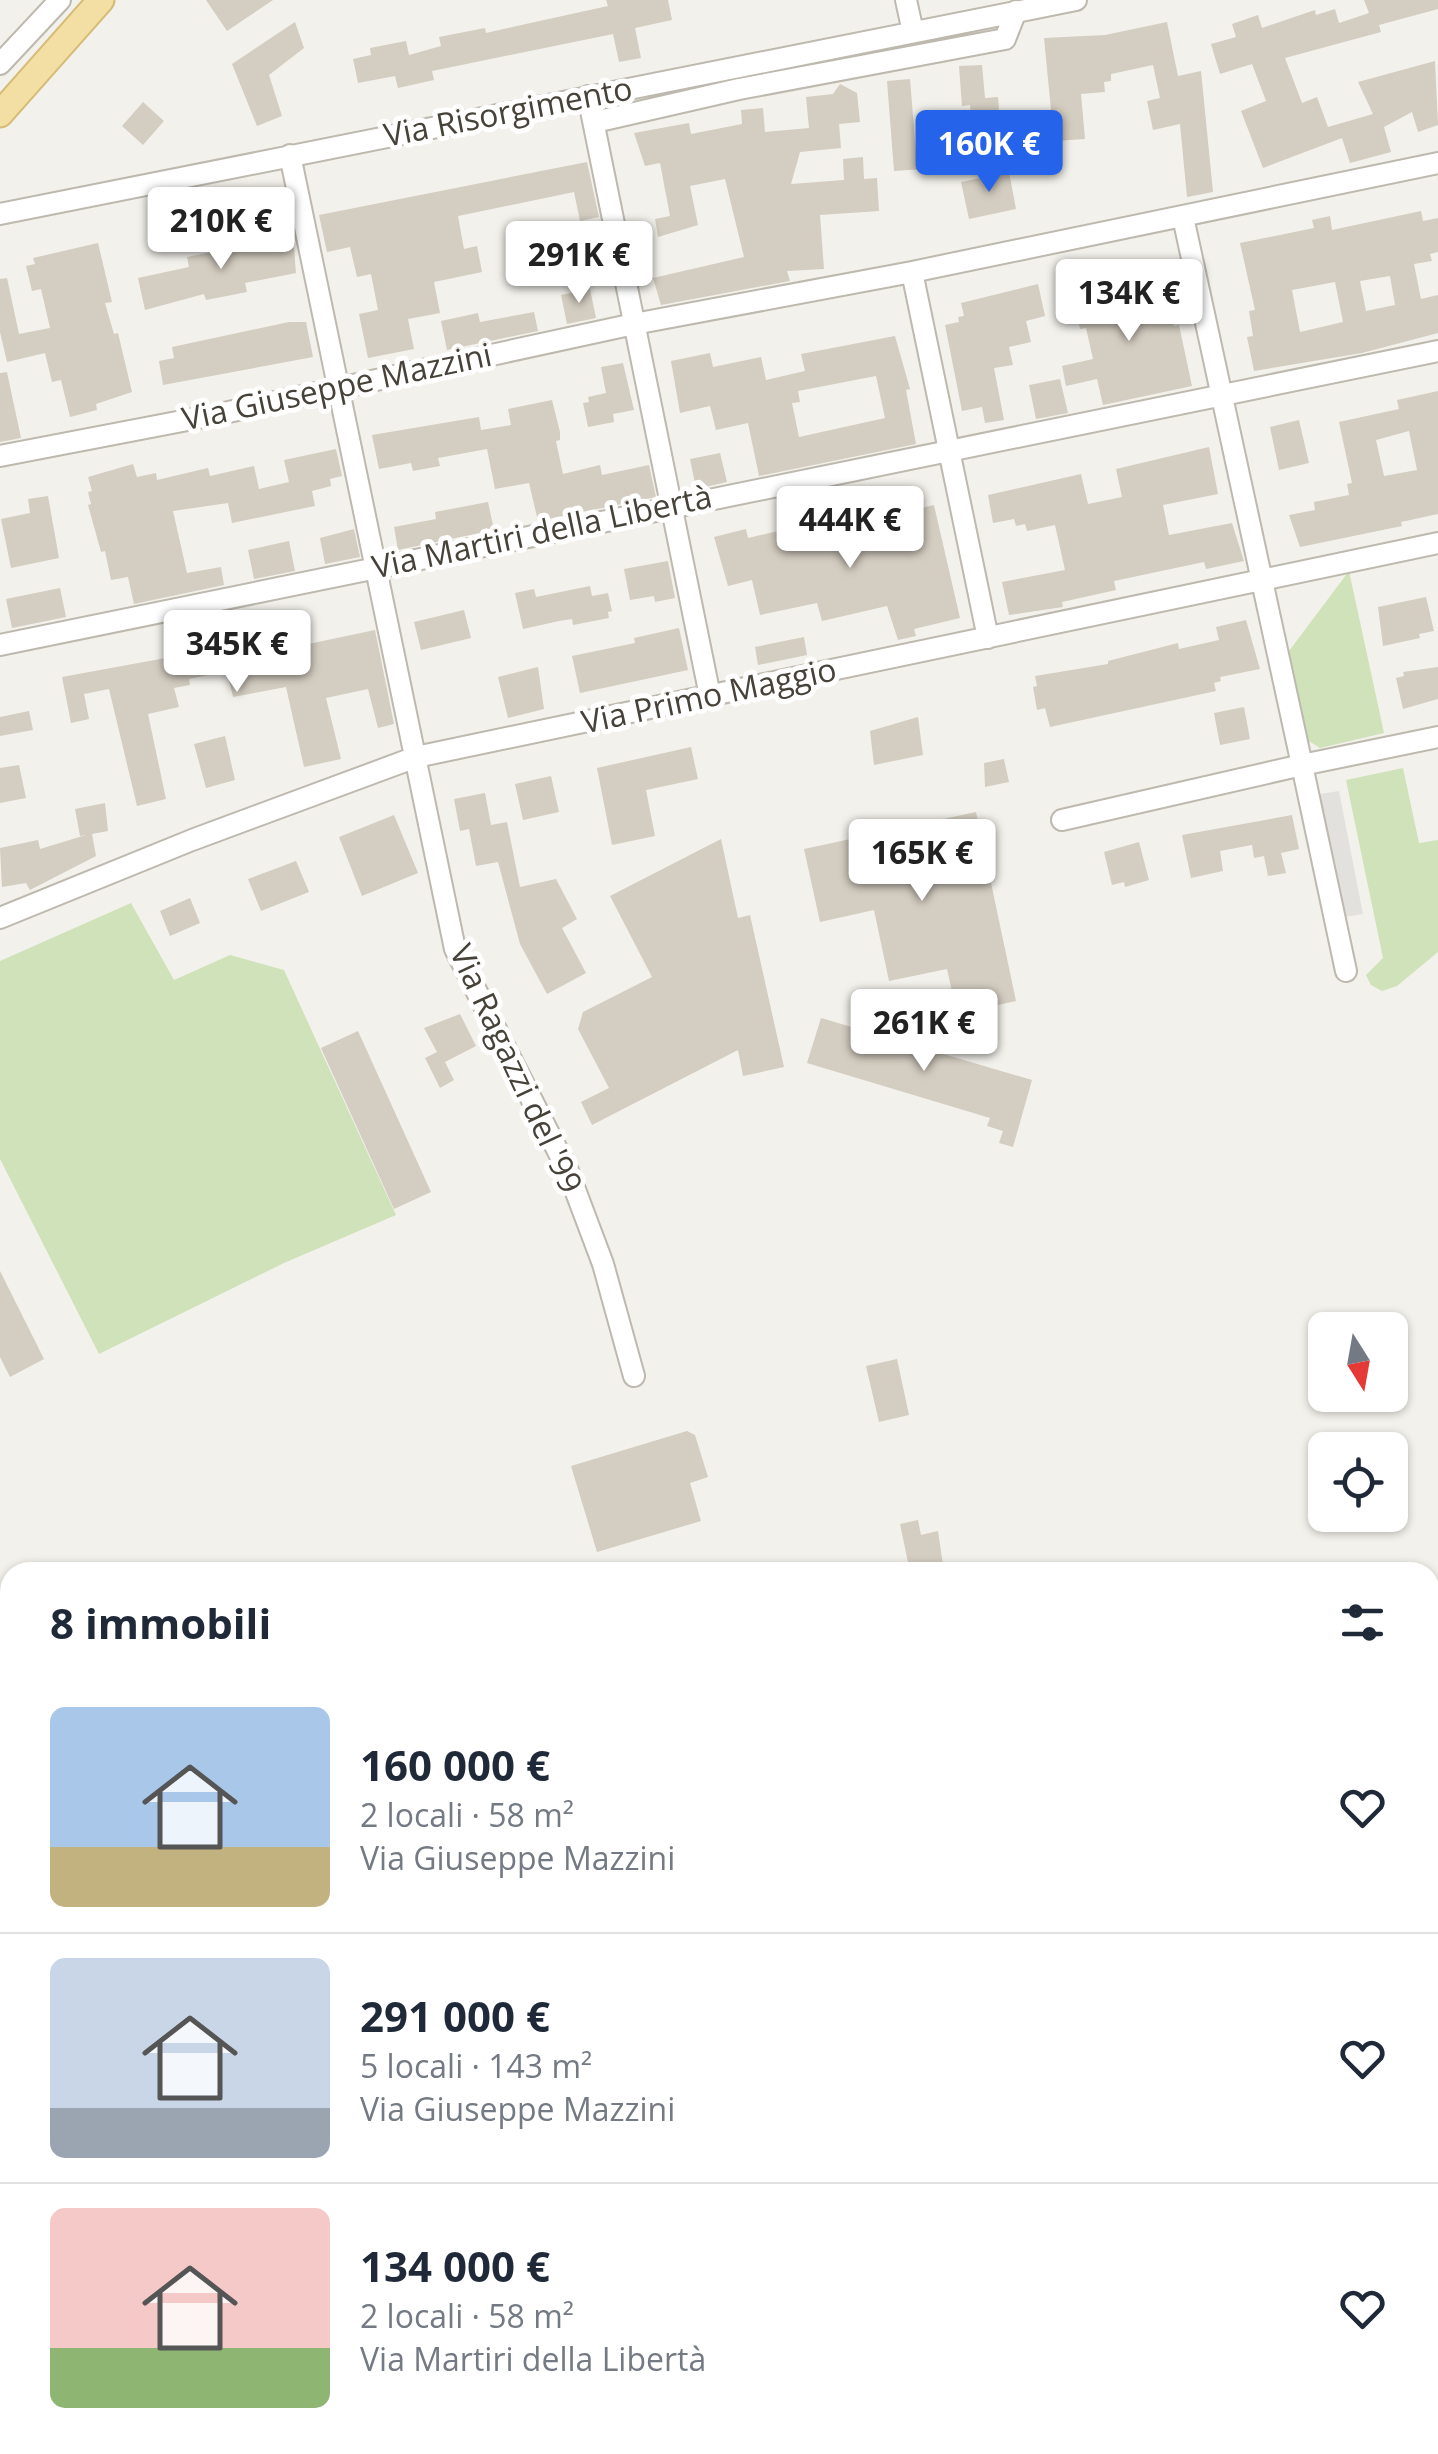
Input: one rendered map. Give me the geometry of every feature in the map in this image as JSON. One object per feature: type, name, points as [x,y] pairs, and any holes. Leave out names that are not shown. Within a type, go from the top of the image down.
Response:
[{"type":"main road","points":[[0,114],[101,0]]},
{"type":"street","points":[[0,64],[60,0]]},
{"type":"street","points":[[906,0],[913,32]]},
{"type":"street","name":"Via Risorgimento","points":[[0,214],[1076,0]]},
{"type":"street","name":"Via Risorgimento","points":[[595,122],[739,89],[1005,38],[1016,12]]},
{"type":"street","points":[[588,96],[710,696]]},
{"type":"street","name":"Via Ragazzi del '99","points":[[290,154],[455,949],[568,1170],[602,1264],[634,1376]]},
{"type":"street","name":"Via Giuseppe Mazzini","points":[[0,456],[634,324],[912,272],[1438,164]]},
{"type":"street","points":[[1182,217],[1346,971]]},
{"type":"street","points":[[912,272],[988,638]]},
{"type":"street","name":"Via Martiri della Libertà","points":[[0,645],[1438,351]]},
{"type":"street","name":"Via Primo Maggio","points":[[0,918],[416,757],[1438,543]]},
{"type":"street","points":[[1062,820],[1438,737]]},
{"type":"green space","points":[[1349,571],[1384,733],[1320,748],[1304,738],[1286,655]]},
{"type":"green space","points":[[1403,768],[1419,843],[1438,840],[1438,952],[1397,986],[1382,991],[1371,985],[1366,975],[1383,958],[1346,780]]},
{"type":"green space","points":[[131,903],[174,980],[230,955],[284,970],[396,1215],[284,1263],[99,1354],[0,1159],[0,961]]},
{"type":"shaded area","points":[[1339,791],[1363,914],[1338,918],[1314,795]]},
{"type":"building","points":[[206,0],[273,0],[227,31]]},
{"type":"building","points":[[606,0],[668,0],[672,20],[635,28],[641,58],[619,62],[613,34],[432,71],[434,80],[398,88],[395,76],[358,83],[353,59],[371,55],[370,48],[406,41],[409,55],[441,46],[439,37],[485,28],[486,33],[608,6]]},
{"type":"building","points":[[1364,0],[1438,0],[1438,9],[1379,25],[1381,32],[1285,58],[1302,103],[1317,97],[1328,127],[1373,114],[1358,82],[1435,61],[1438,125],[1418,132],[1412,112],[1384,127],[1391,152],[1350,163],[1342,138],[1263,168],[1241,111],[1266,101],[1252,64],[1220,74],[1211,44],[1236,37],[1232,24],[1258,15],[1262,28],[1315,10],[1316,15],[1335,9],[1339,23],[1369,13]]},
{"type":"building","points":[[295,22],[304,48],[269,75],[282,116],[257,126],[232,64]]},
{"type":"building","points":[[1167,22],[1178,76],[1201,71],[1213,192],[1187,197],[1180,124],[1153,130],[1147,101],[1160,98],[1153,65],[1111,74],[1111,81],[1104,82],[1105,92],[1081,94],[1085,139],[1054,141],[1044,38],[1105,35]]},
{"type":"building","points":[[982,65],[985,98],[998,97],[1002,145],[974,147],[970,105],[962,106],[959,66]]},
{"type":"building","points":[[910,79],[916,153],[967,147],[968,166],[894,171],[887,81]]},
{"type":"building","points":[[840,84],[857,93],[860,122],[839,124],[841,148],[800,152],[791,184],[844,180],[843,159],[863,157],[864,179],[877,178],[879,211],[820,215],[824,269],[787,271],[790,281],[661,305],[653,278],[744,257],[725,179],[690,186],[698,225],[658,237],[655,219],[670,216],[660,163],[645,166],[634,133],[689,123],[691,134],[742,124],[741,110],[763,108],[765,132],[809,128],[806,97],[833,94]]},
{"type":"building","points":[[143,102],[164,121],[143,145],[122,126]]},
{"type":"building","points":[[587,162],[599,217],[580,221],[574,192],[458,216],[464,249],[477,246],[482,272],[434,282],[440,313],[408,319],[414,349],[368,358],[359,314],[378,310],[371,274],[357,277],[350,247],[327,252],[319,215]]},
{"type":"building","points":[[1009,172],[1016,209],[969,219],[961,182]]},
{"type":"building","points":[[1421,211],[1423,221],[1438,218],[1438,252],[1430,254],[1432,261],[1414,264],[1421,299],[1438,295],[1438,333],[1362,353],[1254,371],[1247,337],[1253,336],[1249,311],[1255,310],[1240,243],[1314,228],[1312,220],[1330,216],[1332,230]],"holes":[[[1390,276],[1395,305],[1366,311],[1360,281]],[[1335,282],[1343,322],[1300,332],[1292,290]]]},
{"type":"building","points":[[281,230],[286,249],[294,248],[296,273],[245,283],[247,292],[206,300],[204,294],[145,310],[138,278],[189,267],[187,257],[241,246],[239,239]]},
{"type":"building","points":[[98,243],[112,302],[105,303],[114,334],[118,333],[132,392],[96,404],[97,410],[70,417],[61,380],[52,382],[45,353],[7,362],[0,332],[0,279],[7,278],[19,334],[50,328],[41,289],[32,291],[26,266],[35,264],[33,258]]},
{"type":"building","points":[[556,250],[560,272],[520,280],[516,258]]},
{"type":"building","points":[[1105,282],[1108,296],[1165,284],[1174,326],[1179,325],[1192,386],[1103,405],[1097,379],[1066,386],[1062,366],[1093,359],[1086,328],[1080,329],[1072,289]]},
{"type":"building","points":[[1038,284],[1045,316],[1026,321],[1031,342],[1009,347],[1013,365],[994,368],[1004,420],[985,423],[982,407],[962,411],[945,325],[959,322],[958,317],[964,316],[961,303]]},
{"type":"building","points":[[590,289],[596,318],[567,324],[561,295]]},
{"type":"building","points":[[534,312],[538,331],[447,350],[441,321],[478,313],[480,322]]},
{"type":"building","points":[[289,322],[306,322],[313,357],[163,385],[159,361],[174,358],[172,347]]},
{"type":"building","points":[[895,336],[910,389],[906,390],[916,444],[759,476],[748,423],[716,430],[710,406],[680,413],[671,361],[710,353],[713,367],[761,357],[766,380],[805,371],[801,354]],"holes":[[[876,376],[885,418],[799,437],[792,403],[800,402],[798,391]]]},
{"type":"building","points":[[623,363],[634,410],[613,414],[614,422],[588,427],[583,403],[589,402],[588,397],[606,393],[601,367]]},
{"type":"building","points":[[7,372],[21,438],[0,442],[0,373]]},
{"type":"building","points":[[1060,379],[1068,413],[1036,419],[1029,385]]},
{"type":"building","points":[[1438,391],[1438,514],[1401,522],[1402,526],[1300,547],[1289,515],[1315,510],[1314,502],[1349,495],[1347,484],[1352,483],[1339,422],[1399,409],[1397,400]],"holes":[[[1409,431],[1417,470],[1384,476],[1376,440]]]},
{"type":"building","points":[[552,400],[560,432],[560,440],[556,441],[563,474],[600,465],[602,475],[649,465],[656,497],[538,521],[529,483],[495,489],[487,449],[438,458],[440,466],[413,471],[411,463],[379,469],[372,435],[479,417],[481,430],[511,425],[508,409]]},
{"type":"building","points":[[1299,420],[1309,463],[1279,470],[1270,427]]},
{"type":"building","points":[[1209,447],[1218,494],[1163,505],[1169,535],[1232,523],[1244,561],[1206,569],[1204,562],[1114,581],[1116,590],[1062,602],[1063,607],[1009,615],[1002,582],[1065,570],[1055,525],[1027,531],[1025,524],[1016,526],[1014,519],[993,523],[988,495],[1081,474],[1088,504],[1122,497],[1116,469]]},
{"type":"building","points":[[336,449],[342,476],[330,479],[331,486],[312,491],[315,506],[232,523],[228,503],[173,511],[187,573],[221,567],[224,585],[134,604],[128,577],[111,580],[88,505],[88,492],[92,491],[88,477],[133,464],[137,477],[156,473],[157,480],[208,468],[210,476],[254,466],[259,489],[289,482],[284,460]]},
{"type":"building","points":[[720,453],[727,482],[696,489],[690,459]]},
{"type":"building","points":[[48,496],[59,558],[11,568],[1,519],[30,513],[28,499]]},
{"type":"building","points":[[488,502],[494,530],[398,550],[394,527],[436,519],[435,512]]},
{"type":"building","points":[[934,505],[960,618],[914,629],[916,636],[898,640],[887,606],[822,621],[817,603],[760,615],[752,580],[728,586],[714,537],[746,529],[748,538],[805,525],[808,540],[902,522],[900,513]]},
{"type":"building","points":[[354,529],[360,557],[325,564],[320,538]]},
{"type":"building","points":[[289,541],[295,571],[254,579],[248,550]]},
{"type":"building","points":[[668,561],[675,598],[655,602],[654,596],[630,600],[624,569]]},
{"type":"building","points":[[590,586],[592,596],[608,593],[612,611],[608,612],[609,618],[573,625],[572,619],[523,629],[515,593],[534,589],[536,597]]},
{"type":"building","points":[[60,588],[66,617],[12,628],[6,599]]},
{"type":"building","points":[[1426,597],[1434,631],[1383,646],[1378,607]]},
{"type":"building","points":[[464,610],[471,638],[421,650],[414,622]]},
{"type":"building","points":[[1246,620],[1260,669],[1220,677],[1221,681],[1214,683],[1216,691],[1050,727],[1045,708],[1037,710],[1035,676],[1108,664],[1178,643],[1179,649],[1219,640],[1216,627]]},
{"type":"building","points":[[679,628],[688,670],[580,693],[572,656],[635,643],[634,638]]},
{"type":"building","points":[[375,630],[394,724],[378,728],[368,689],[326,698],[341,759],[304,767],[286,687],[233,697],[227,671],[189,679],[190,685],[174,688],[179,707],[148,714],[166,799],[137,806],[109,689],[84,694],[89,719],[71,723],[62,677],[253,642],[256,655]]},
{"type":"building","points":[[804,637],[807,655],[758,665],[755,647]]},
{"type":"building","points":[[538,667],[544,709],[508,718],[498,677]]},
{"type":"building","points":[[1438,667],[1438,699],[1403,709],[1396,678],[1404,676],[1403,672]]},
{"type":"building","points":[[1244,707],[1250,739],[1220,745],[1214,713]]},
{"type":"building","points":[[29,711],[33,730],[0,736],[0,717]]},
{"type":"building","points":[[918,717],[923,755],[874,765],[870,731]]},
{"type":"building","points":[[225,736],[235,780],[206,788],[194,744]]},
{"type":"building","points":[[691,747],[698,779],[646,790],[655,836],[612,845],[597,768]]},
{"type":"building","points":[[1004,759],[1009,782],[985,787],[984,763]]},
{"type":"building","points":[[19,765],[26,798],[0,803],[0,768]]},
{"type":"building","points":[[551,776],[559,812],[523,820],[515,784]]},
{"type":"building","points":[[485,793],[491,825],[507,822],[520,887],[556,879],[577,919],[562,928],[586,973],[547,994],[520,944],[498,862],[476,866],[469,829],[460,831],[454,799]]},
{"type":"building","points":[[105,803],[108,831],[92,834],[96,856],[30,890],[26,883],[2,887],[0,848],[38,840],[40,849],[86,835],[80,836],[75,809]]},
{"type":"building","points":[[976,812],[1016,1001],[957,1014],[947,969],[889,981],[874,910],[820,922],[804,849]]},
{"type":"building","points":[[394,815],[418,873],[362,896],[339,837]]},
{"type":"building","points":[[1292,815],[1299,849],[1281,853],[1286,873],[1268,876],[1264,856],[1254,858],[1252,845],[1220,851],[1223,871],[1191,878],[1182,835]]},
{"type":"building","points":[[721,839],[738,918],[750,915],[784,1067],[743,1076],[738,1050],[592,1125],[581,1102],[609,1088],[578,1029],[583,1012],[652,977],[610,896]]},
{"type":"building","points":[[1139,842],[1149,880],[1125,887],[1124,882],[1112,885],[1104,852]]},
{"type":"building","points":[[296,861],[309,892],[261,911],[248,879]]},
{"type":"building","points":[[190,898],[200,923],[170,936],[160,911]]},
{"type":"building","points":[[460,1014],[476,1046],[445,1062],[454,1080],[440,1088],[425,1058],[437,1052],[424,1028]]},
{"type":"building","points":[[821,1018],[1032,1080],[1013,1147],[999,1143],[1003,1131],[987,1126],[990,1118],[807,1063]]},
{"type":"building","points":[[358,1031],[431,1192],[394,1209],[321,1048]]},
{"type":"building","points":[[0,1271],[44,1359],[10,1377],[0,1357]]},
{"type":"building","points":[[897,1359],[909,1415],[879,1422],[866,1366]]},
{"type":"building","points":[[687,1431],[695,1435],[708,1477],[690,1483],[701,1521],[597,1552],[571,1466]]},
{"type":"building","points":[[918,1520],[921,1535],[938,1531],[943,1562],[908,1562],[900,1524]]}]
